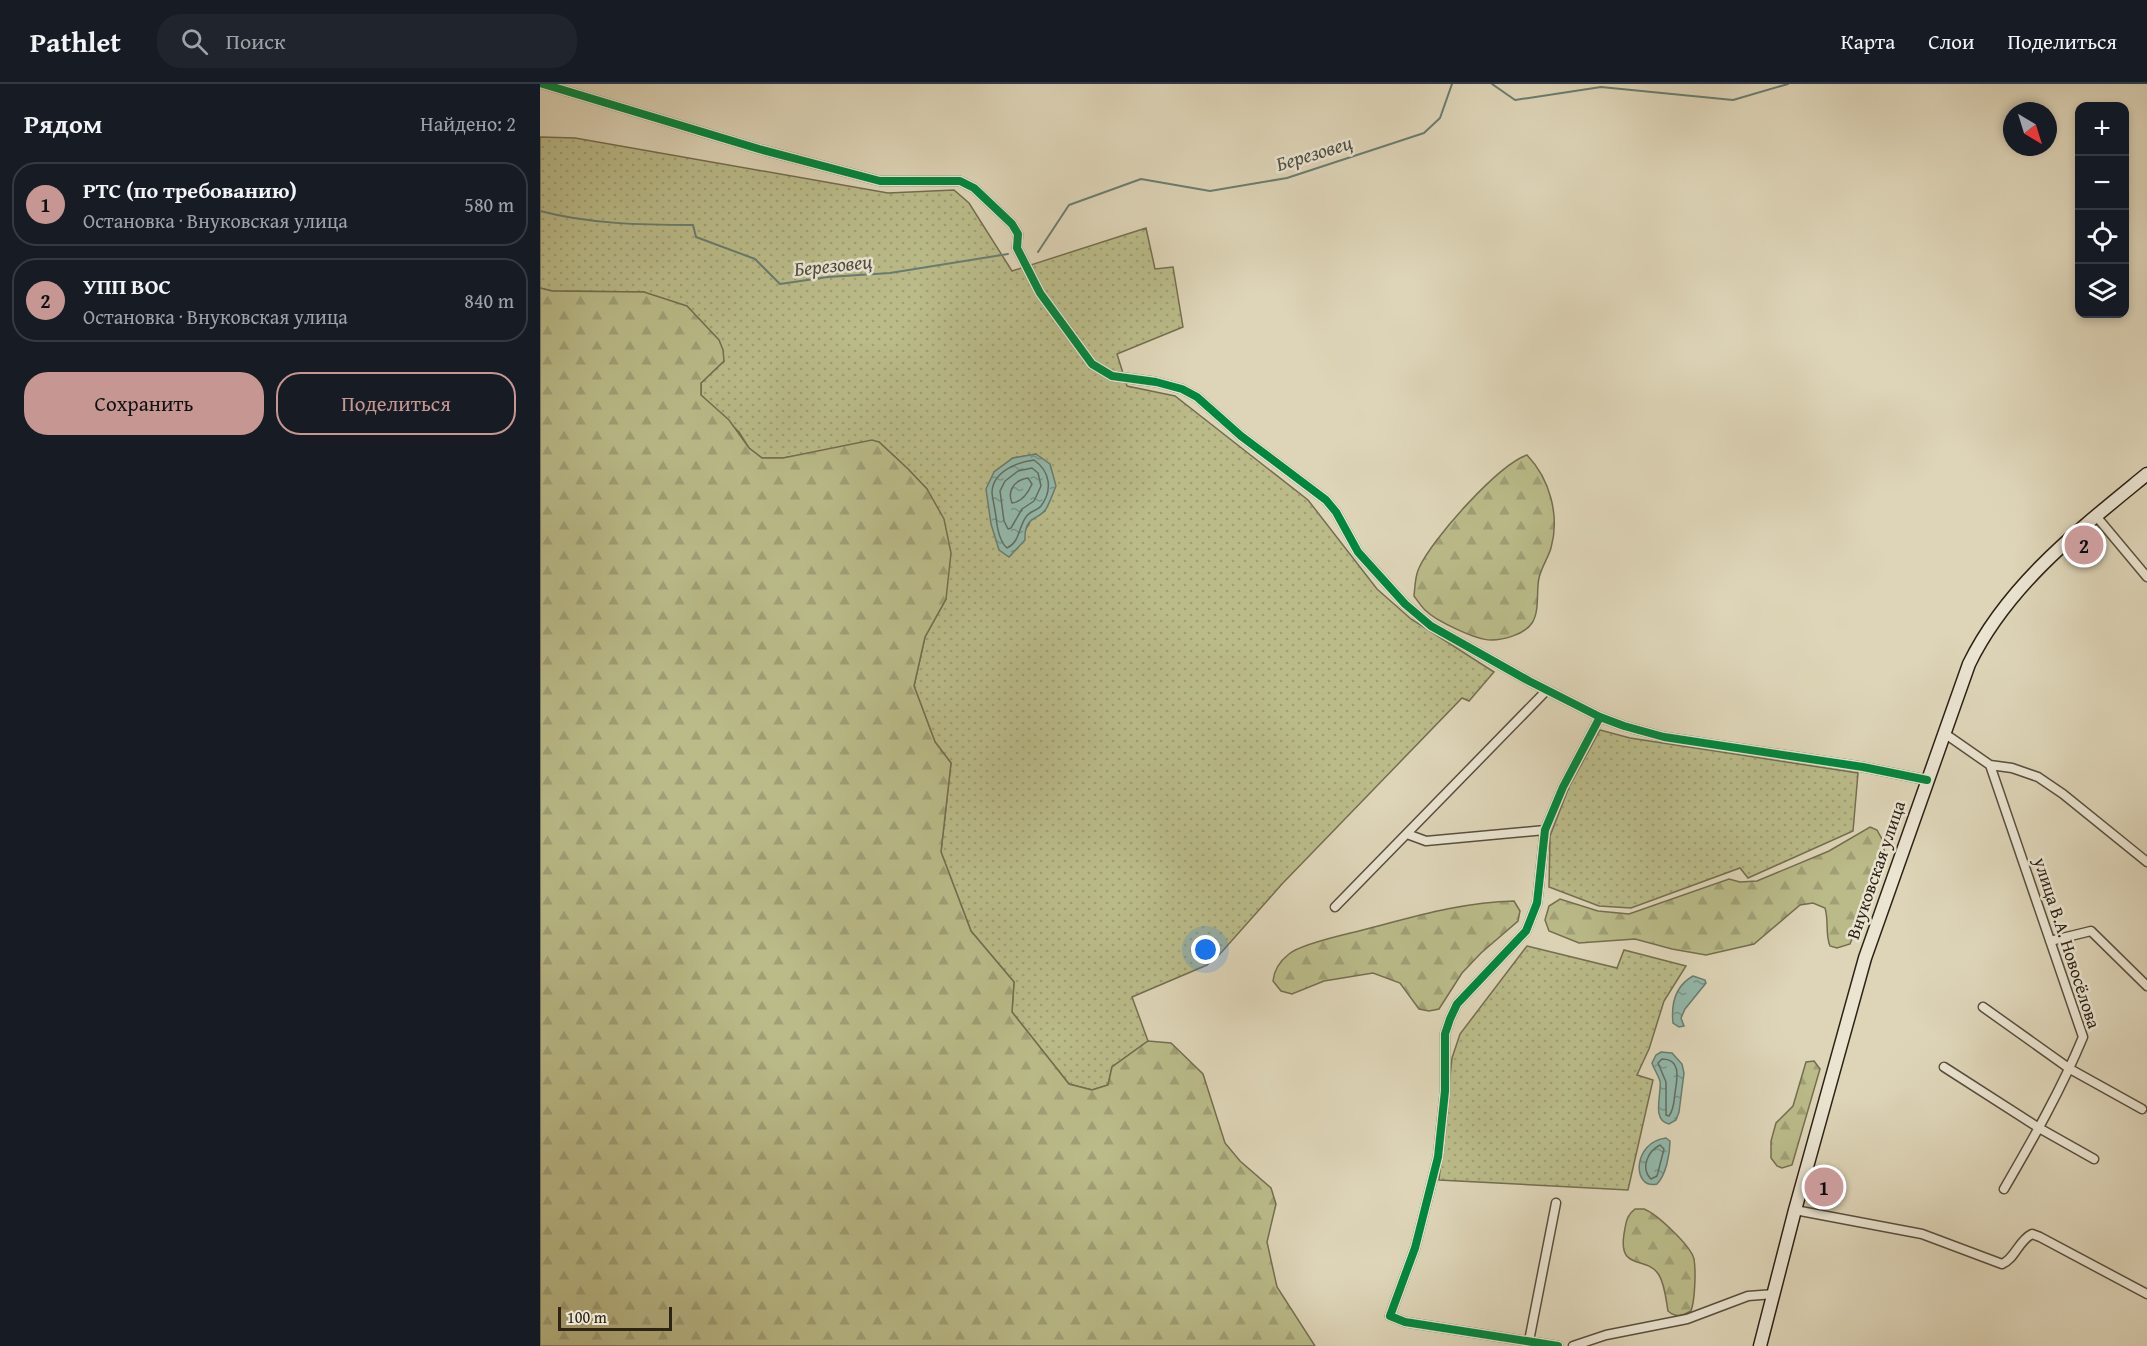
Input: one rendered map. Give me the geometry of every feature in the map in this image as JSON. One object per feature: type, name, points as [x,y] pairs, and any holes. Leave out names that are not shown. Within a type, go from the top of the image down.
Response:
[{"type":"main road","name":"Внуковская улица","points":[[1760,1346],[1865,958],[1969,664],[1989,629],[2035,572],[2096,516],[2147,474]]},
{"type":"street","points":[[543,84],[759,149],[880,181],[960,181],[974,188],[1012,224],[1018,234],[1017,248],[1040,293],[1092,364],[1112,376],[1182,388],[1197,397],[1241,436],[1326,500],[1336,512],[1358,552],[1406,604],[1431,626],[1547,690],[1600,717],[1624,726],[1664,736],[1863,767],[1927,780]]},
{"type":"street","points":[[2096,516],[2147,577]]},
{"type":"street","points":[[1335,907],[1547,690]]},
{"type":"street","points":[[1558,1346],[1405,1322],[1390,1316],[1415,1248],[1438,1157],[1445,1090],[1445,1034],[1450,1019],[1458,1004],[1527,931],[1537,903],[1545,830],[1563,788],[1600,717]]},
{"type":"street","points":[[1944,733],[1990,765],[2012,768],[2038,777],[2064,794],[2147,862]]},
{"type":"street","name":"улица В.А. Новосёлова","points":[[1990,765],[2083,1037],[2070,1069],[2004,1189]]},
{"type":"street","points":[[1407,834],[1426,841],[1435,841],[1545,830]]},
{"type":"street","points":[[2050,940],[2091,932],[2147,986]]},
{"type":"street","points":[[1983,1006],[2070,1069],[2142,1109]]},
{"type":"street","points":[[1944,1067],[2039,1128],[2094,1159]]},
{"type":"street","points":[[1529,1341],[1556,1203]]},
{"type":"street","points":[[1795,1210],[1922,1234],[2002,1264],[2007,1263],[2020,1243],[2032,1234],[2147,1294]]},
{"type":"street","points":[[1573,1346],[1606,1335],[1687,1319],[1748,1296],[1774,1294]]},
{"type":"green space","points":[[540,137],[575,138],[888,193],[954,190],[969,203],[1012,271],[1146,228],[1155,269],[1173,267],[1183,327],[1117,354],[1127,386],[1175,396],[1308,500],[1377,589],[1411,619],[1494,672],[1469,701],[1462,698],[1282,884],[1219,955],[1207,965],[1132,997],[1148,1041],[1112,1067],[1108,1085],[1092,1090],[1069,1084],[1012,1012],[1014,982],[971,931],[941,852],[951,763],[935,742],[914,686],[925,637],[946,599],[927,489],[879,442],[783,458],[762,458],[749,448],[739,432],[701,395],[701,383],[724,361],[644,292],[552,291],[540,288]],"holes":[[[1036,454],[1045,511],[1032,518],[1025,531],[994,472],[1013,458]]]},
{"type":"green space","points":[[540,288],[552,291],[644,292],[687,306],[719,340],[723,350],[724,361],[701,383],[701,395],[729,420],[749,448],[762,458],[783,458],[872,440],[879,442],[927,489],[944,519],[951,553],[946,599],[925,637],[914,686],[935,742],[951,763],[941,852],[971,931],[1014,982],[1012,1012],[1069,1084],[1092,1090],[1108,1085],[1112,1067],[1148,1041],[1171,1043],[1203,1074],[1225,1143],[1240,1161],[1271,1188],[1276,1204],[1267,1242],[1277,1287],[1315,1346],[540,1346]]},
{"type":"green space","points":[[1527,455],[1542,475],[1547,487],[1551,498],[1554,523],[1551,548],[1539,578],[1536,613],[1529,627],[1514,636],[1491,640],[1476,637],[1456,629],[1425,610],[1414,596],[1417,574],[1426,555],[1467,504],[1500,473]]},
{"type":"green space","points":[[1600,730],[1630,738],[1858,773],[1853,831],[1748,878],[1740,868],[1631,908],[1599,906],[1549,887],[1550,836],[1569,787]]},
{"type":"green space","points":[[1870,827],[1877,830],[1883,841],[1885,858],[1850,944],[1837,948],[1830,946],[1825,908],[1813,903],[1800,905],[1754,944],[1706,955],[1635,939],[1579,943],[1549,931],[1545,920],[1549,906],[1560,899],[1598,911],[1629,914],[1729,879],[1740,882],[1757,881],[1829,851]]},
{"type":"green space","points":[[1514,901],[1520,911],[1518,921],[1462,973],[1439,1009],[1429,1011],[1419,1009],[1400,983],[1373,973],[1324,981],[1292,994],[1281,991],[1273,981],[1276,969],[1286,957],[1295,950],[1312,943],[1436,912],[1475,904]]},
{"type":"green space","points":[[1527,946],[1617,968],[1624,950],[1686,966],[1664,1001],[1649,1049],[1637,1075],[1653,1080],[1628,1190],[1439,1180],[1452,1058],[1460,1034]]},
{"type":"green space","points":[[1814,1061],[1820,1069],[1792,1165],[1782,1168],[1777,1166],[1771,1158],[1771,1141],[1776,1123],[1793,1106],[1806,1062]]},
{"type":"green space","points":[[1635,1209],[1644,1209],[1657,1217],[1692,1253],[1695,1264],[1695,1285],[1691,1311],[1688,1313],[1676,1315],[1668,1311],[1659,1275],[1654,1269],[1625,1254],[1623,1246],[1626,1223]]},
{"type":"water","points":[[1036,454],[1050,464],[1056,486],[1046,509],[1029,522],[1025,540],[1009,557],[999,550],[991,524],[986,489],[994,472],[1013,458]]},
{"type":"water","points":[[1693,976],[1705,980],[1706,983],[1685,1009],[1681,1018],[1684,1026],[1679,1027],[1673,1023],[1674,1002],[1678,990]]},
{"type":"water","points":[[1661,1052],[1672,1053],[1682,1064],[1684,1073],[1679,1112],[1676,1120],[1669,1124],[1660,1117],[1658,1106],[1660,1081],[1652,1063],[1656,1055]]},
{"type":"water","points":[[1666,1138],[1670,1141],[1665,1170],[1657,1184],[1649,1184],[1643,1180],[1640,1173],[1639,1165],[1642,1156],[1655,1141]]},
{"type":"waterway","name":"Березовец","points":[[1038,252],[1069,205],[1141,179],[1210,191],[1287,178],[1424,133],[1440,118],[1452,84]]},
{"type":"waterway","name":"Березовец","points":[[1492,84],[1515,100],[1601,87],[1733,100],[1788,84]]},
{"type":"waterway","name":"Березовец","points":[[540,211],[596,221],[693,225],[696,237],[755,259],[780,284],[828,277],[890,273],[1008,254]]},
{"type":"cycle path","points":[[543,84],[759,149],[880,181],[960,181],[974,188],[1012,224],[1018,234],[1017,248],[1040,293],[1092,364],[1112,376],[1156,382],[1182,389],[1197,397],[1241,436],[1326,500],[1336,512],[1358,552],[1405,604],[1431,626],[1529,681],[1600,717],[1624,726],[1664,737],[1863,767],[1927,780]]},
{"type":"cycle path","points":[[1558,1346],[1405,1322],[1390,1316],[1415,1248],[1438,1157],[1445,1091],[1445,1034],[1450,1019],[1457,1004],[1526,931],[1537,903],[1545,830],[1563,787],[1600,717]]},
{"type":"place","name":"УПП ВОС","points":[[2084,545]]},
{"type":"place","name":"РТС (по требованию)","points":[[1824,1187]]}]
